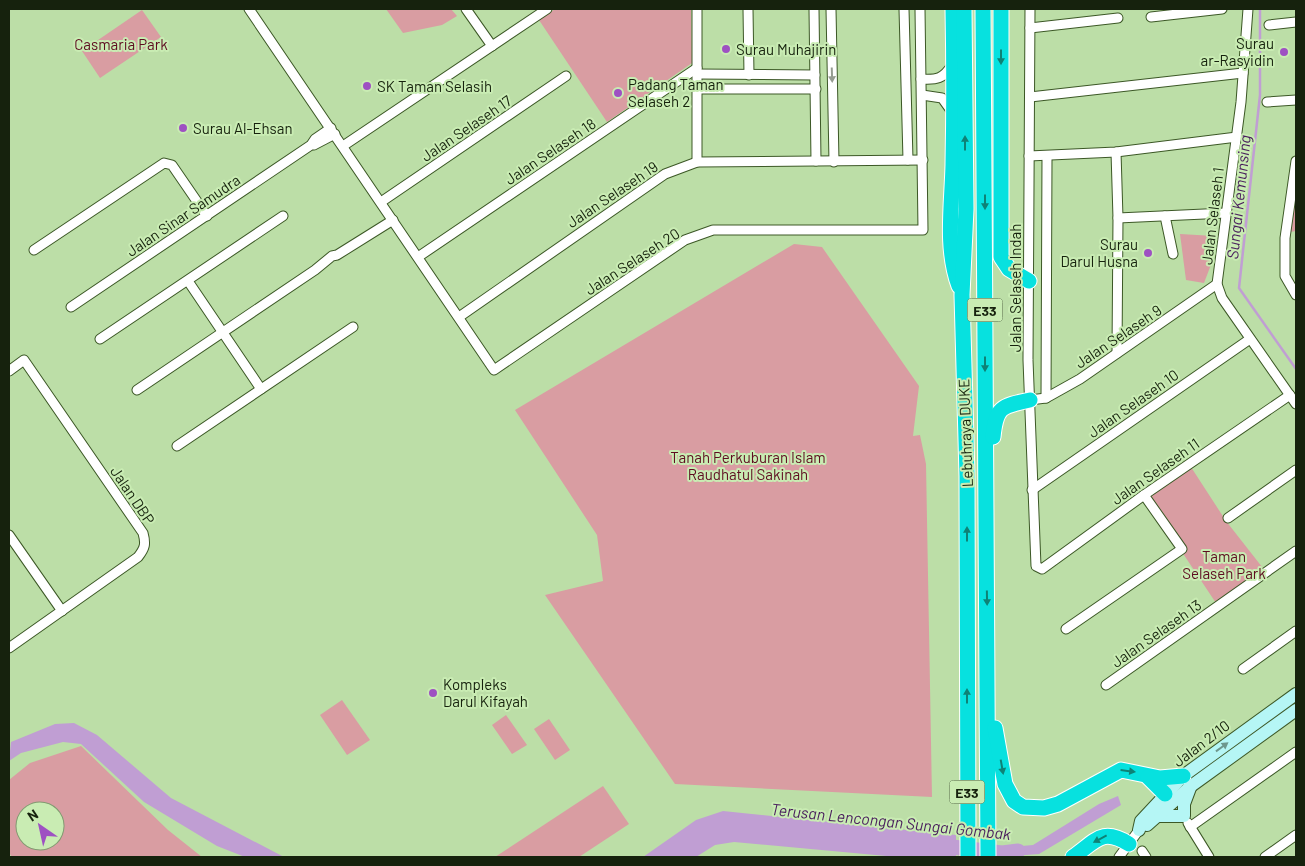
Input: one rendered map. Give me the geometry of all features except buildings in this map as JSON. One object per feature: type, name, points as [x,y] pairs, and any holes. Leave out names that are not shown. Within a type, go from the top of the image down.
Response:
[{"type":"highway","points":[[953,9],[951,260],[962,295]]},
{"type":"highway","name":"Lebuhraya DUKE","points":[[964,9],[966,209],[962,295],[967,476],[968,857]]},
{"type":"highway","name":"Lebuhraya DUKE","points":[[983,9],[988,857]]},
{"type":"highway","points":[[1001,9],[1001,257],[1008,269],[1029,281]]},
{"type":"highway","points":[[986,504],[995,418],[1000,410],[1008,404],[1030,400]]},
{"type":"highway","points":[[988,685],[1005,784],[1014,801],[1018,804],[1031,808],[1058,804],[1121,770],[1129,770],[1148,777],[1187,781]]},
{"type":"highway","points":[[1148,777],[1168,798]]},
{"type":"highway","points":[[1073,857],[1105,836],[1117,837],[1129,844]]},
{"type":"street","points":[[249,9],[458,317]]},
{"type":"street","points":[[466,9],[492,46]]},
{"type":"street","points":[[343,146],[547,9]]},
{"type":"street","points":[[697,9],[697,162]]},
{"type":"street","points":[[748,9],[749,75]]},
{"type":"street","points":[[814,9],[816,161]]},
{"type":"street","points":[[831,9],[834,162]]},
{"type":"street","points":[[904,9],[908,160]]},
{"type":"street","points":[[920,9],[923,160]]},
{"type":"street","name":"Jalan Selaseh Indah","points":[[1030,9],[1030,400],[1036,566]]},
{"type":"street","points":[[1151,17],[1222,9]]},
{"type":"street","name":"Jalan Selaseh 1","points":[[1248,9],[1236,137],[1217,284],[1222,298],[1296,404]]},
{"type":"street","points":[[1030,28],[1118,18]]},
{"type":"street","points":[[1269,25],[1296,22]]},
{"type":"street","points":[[921,79],[936,80],[942,78],[954,62]]},
{"type":"street","points":[[697,71],[749,75],[816,75]]},
{"type":"street","name":"Jalan Selaseh 18","points":[[418,257],[697,71]]},
{"type":"street","points":[[1030,97],[1243,72]]},
{"type":"street","name":"Jalan Selaseh 17","points":[[381,202],[566,76]]},
{"type":"street","points":[[697,89],[816,89]]},
{"type":"street","points":[[922,95],[942,98],[952,112]]},
{"type":"street","points":[[1267,102],[1296,100]]},
{"type":"street","name":"Jalan Sinar Samudra","points":[[71,307],[311,145],[315,139],[333,131]]},
{"type":"street","points":[[1029,156],[1047,157],[1116,152],[1236,137]]},
{"type":"street","points":[[1116,152],[1118,218],[1117,354]]},
{"type":"street","name":"Jalan Selaseh Indah","points":[[1046,398],[1047,157]]},
{"type":"street","name":"Jalan Selaseh 19","points":[[458,317],[665,174],[697,162],[923,160]]},
{"type":"street","name":"Jalan Selaseh 20","points":[[458,317],[494,370],[685,240],[713,230],[923,230],[923,160]]},
{"type":"street","points":[[1296,161],[1296,175],[1286,238],[1285,276],[1296,295]]},
{"type":"street","points":[[34,250],[164,163],[172,165],[207,216]]},
{"type":"street","points":[[1118,218],[1226,213]]},
{"type":"street","points":[[100,339],[283,216]]},
{"type":"street","points":[[1165,216],[1173,254]]},
{"type":"street","points":[[137,390],[315,270],[322,269],[335,260],[337,255],[393,220]]},
{"type":"street","points":[[1286,238],[1296,237]]},
{"type":"street","points":[[188,281],[261,389]]},
{"type":"street","name":"Jalan Selaseh 9","points":[[1030,400],[1046,398],[1080,379],[1217,284]]},
{"type":"street","points":[[177,446],[353,327]]},
{"type":"street","name":"Jalan Selaseh 10","points":[[1032,490],[1250,339]]},
{"type":"street","name":"Jalan DBP","points":[[9,371],[24,360],[143,533],[146,541],[145,548],[138,557],[9,648]]},
{"type":"street","name":"Jalan Selaseh 11","points":[[1036,566],[1042,568],[1144,495],[1290,395]]},
{"type":"street","points":[[1228,518],[1296,470]]},
{"type":"street","points":[[1066,629],[1182,549],[1144,495]]},
{"type":"street","points":[[9,535],[62,611]]},
{"type":"street","name":"Jalan Selaseh 13","points":[[1106,686],[1296,551]]},
{"type":"street","points":[[1243,669],[1296,631]]},
{"type":"street","name":"Jalan 2/10","points":[[1138,830],[1140,821],[1296,694]]},
{"type":"street","name":"Jalan 2/10","points":[[1187,781],[1296,710]]},
{"type":"street","points":[[1156,816],[1187,822],[1296,752]]},
{"type":"street","points":[[1187,781],[1184,804],[1187,822]]},
{"type":"street","points":[[1168,798],[1187,822],[1209,857]]},
{"type":"street","name":"Jalan 2/10","points":[[1119,857],[1138,830],[1156,816],[1168,798]]},
{"type":"street","points":[[1265,857],[1296,835]]},
{"type":"green space","points":[[386,9],[451,9],[457,16],[442,25],[403,33]]},
{"type":"green space","name":"Padang Taman Selaseh 2","points":[[555,9],[691,9],[692,63],[607,122],[539,20]]},
{"type":"green space","name":"Casmaria Park","points":[[142,10],[161,37],[100,78],[82,51]]},
{"type":"green space","points":[[1296,193],[1296,231],[1290,232]]},
{"type":"green space","points":[[1180,234],[1214,236],[1212,262],[1204,283],[1186,280]]},
{"type":"green space","name":"Tanah Perkuburan Islam Raudhatul Sakinah","points":[[794,244],[822,247],[919,386],[913,436],[920,435],[926,464],[932,797],[675,784],[545,595],[603,581],[597,535],[515,410]]},
{"type":"green space","name":"Taman Selaseh Park","points":[[1189,464],[1226,521],[1266,572],[1218,606],[1144,495]]},
{"type":"green space","points":[[342,700],[370,740],[347,755],[320,715]]},
{"type":"green space","points":[[506,715],[527,745],[512,754],[492,725]]},
{"type":"green space","points":[[549,719],[570,750],[555,760],[534,729]]},
{"type":"green space","points":[[81,746],[168,830],[202,857],[12,857],[9,853],[9,780],[30,763]]},
{"type":"green space","points":[[603,786],[629,824],[579,857],[495,857]]},
{"type":"shaded area","points":[[74,723],[97,735],[171,798],[284,857],[245,857],[217,846],[144,802],[81,744],[63,742],[21,753],[9,761],[11,742],[55,724]]},
{"type":"shaded area","points":[[1118,796],[1121,805],[1039,854],[999,857],[999,848],[1033,845],[1099,804]]},
{"type":"shaded area","points":[[723,811],[956,835],[956,857],[897,857],[734,842],[715,845],[696,857],[643,857],[696,820]]},
{"type":"waterway","name":"Sungai Kemunsing","points":[[1260,9],[1260,95],[1239,288],[1296,369]]},
{"type":"waterway","name":"Terusan Lencongan Sungai Gombak","points":[[936,845],[1002,853],[1018,851]]},
{"type":"place","name":"Surau Muhajirin","points":[[726,49]]},
{"type":"place","name":"Surau ar-Rasyidin","points":[[1284,52]]},
{"type":"place","name":"SK Taman Selasih","points":[[367,86]]},
{"type":"place","name":"Padang Taman Selaseh 2","points":[[618,93]]},
{"type":"place","name":"Surau Al-Ehsan","points":[[183,128]]},
{"type":"place","name":"Surau Darul Husna","points":[[1148,253]]},
{"type":"place","name":"Kompleks Darul Kifayah","points":[[433,693]]}]
